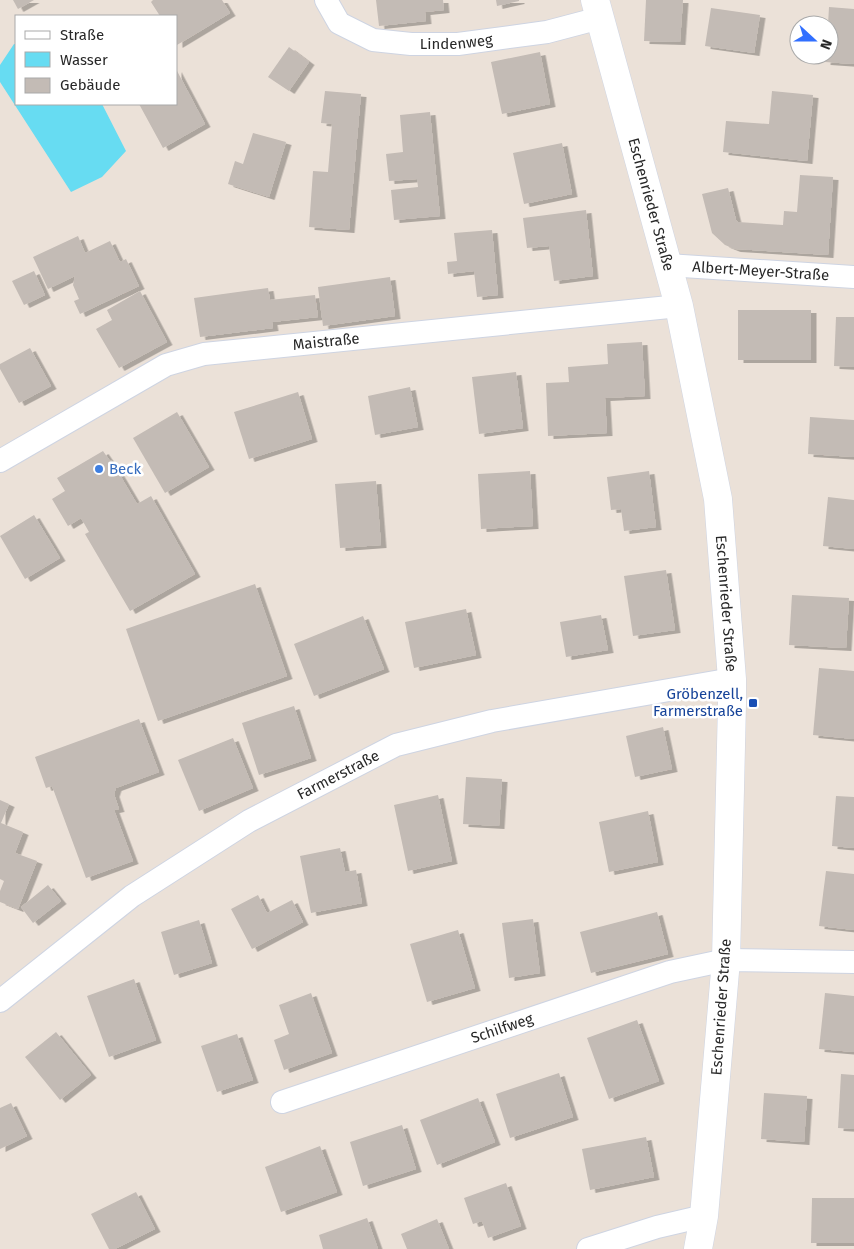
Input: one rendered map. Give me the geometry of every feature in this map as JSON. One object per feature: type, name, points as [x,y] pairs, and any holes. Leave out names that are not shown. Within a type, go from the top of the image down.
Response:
[{"type":"street","name":"Lindenweg","points":[[326,0],[339,23],[373,40],[411,44],[458,44],[547,32],[597,9]]},
{"type":"street","name":"Eschenrieder Straße","points":[[597,9],[679,306],[718,499],[732,679],[726,960],[704,1216],[698,1249]]},
{"type":"street","name":"Albert-Meyer-Straße","points":[[667,265],[854,277]]},
{"type":"street","name":"Maistraße","points":[[0,461],[166,365],[204,354],[679,306]]},
{"type":"street","name":"Farmerstraße","points":[[0,1002],[132,896],[249,821],[396,745],[492,721],[732,679]]},
{"type":"street","name":"Schilfweg","points":[[282,1102],[670,972],[726,960],[854,962]]},
{"type":"street","points":[[588,1249],[656,1227],[704,1216]]},
{"type":"water","points":[[15,44],[15,105],[103,105],[126,151],[102,177],[71,192],[0,82],[0,65]]},
{"type":"building","points":[[13,0],[34,0],[18,9]]},
{"type":"building","points":[[153,0],[222,0],[230,13],[178,44],[178,15],[159,15],[151,2]]},
{"type":"building","points":[[376,0],[443,0],[444,10],[425,12],[426,21],[379,26]]},
{"type":"building","points":[[496,0],[519,0],[519,1],[497,6]]},
{"type":"building","points":[[646,0],[683,0],[680,42],[644,41]]},
{"type":"building","points":[[829,7],[854,9],[854,64],[839,63],[839,15],[829,15]]},
{"type":"building","points":[[711,8],[760,15],[754,53],[705,46]]},
{"type":"building","points":[[289,47],[309,62],[289,91],[268,77]]},
{"type":"building","points":[[540,52],[550,104],[502,114],[491,62]]},
{"type":"building","points":[[178,73],[205,124],[163,148],[140,105],[178,105]]},
{"type":"building","points":[[325,91],[361,94],[349,230],[309,227],[313,171],[328,172],[332,124],[321,123]]},
{"type":"building","points":[[772,91],[813,95],[807,161],[723,152],[726,121],[769,124]]},
{"type":"building","points":[[430,112],[440,216],[394,220],[391,190],[418,187],[417,179],[389,181],[386,154],[403,152],[400,115]]},
{"type":"building","points":[[253,133],[286,142],[269,197],[228,184],[235,161],[243,164]]},
{"type":"building","points":[[562,143],[572,194],[524,204],[513,153]]},
{"type":"building","points":[[800,175],[833,177],[828,255],[735,249],[725,245],[712,233],[702,194],[728,188],[738,222],[783,225],[784,211],[797,212]]},
{"type":"building","points":[[586,210],[593,276],[554,281],[549,246],[527,248],[523,218]]},
{"type":"building","points":[[492,230],[498,295],[477,297],[474,271],[448,274],[447,262],[457,261],[454,233]]},
{"type":"building","points":[[78,236],[85,253],[110,241],[120,262],[126,259],[139,286],[80,314],[74,301],[79,299],[73,285],[75,276],[48,289],[33,257]]},
{"type":"building","points":[[34,271],[45,295],[24,305],[12,281]]},
{"type":"building","points":[[390,277],[395,316],[323,326],[318,287]]},
{"type":"building","points":[[268,288],[270,300],[315,295],[318,317],[272,322],[273,328],[200,337],[194,298]]},
{"type":"building","points":[[140,291],[167,342],[119,368],[96,329],[112,320],[107,310]]},
{"type":"building","points":[[738,310],[811,310],[811,360],[738,360]]},
{"type":"building","points":[[836,317],[854,317],[854,367],[834,366]]},
{"type":"building","points":[[642,342],[645,396],[605,398],[607,433],[548,436],[546,383],[569,382],[568,367],[608,364],[607,344]]},
{"type":"building","points":[[30,348],[51,386],[19,403],[0,369],[0,364]]},
{"type":"building","points":[[516,372],[523,428],[479,434],[472,377]]},
{"type":"building","points":[[410,387],[418,427],[375,435],[368,396]]},
{"type":"building","points":[[298,392],[312,439],[249,459],[234,412]]},
{"type":"building","points":[[177,412],[209,467],[165,493],[133,438]]},
{"type":"building","points":[[810,417],[854,420],[854,457],[808,454]]},
{"type":"building","points":[[103,451],[111,460],[137,504],[151,496],[195,574],[130,611],[85,534],[89,532],[81,518],[68,526],[52,499],[65,491],[57,478]]},
{"type":"building","points":[[530,471],[533,526],[481,529],[478,474]]},
{"type":"building","points":[[649,471],[656,527],[624,531],[621,509],[611,510],[607,477]]},
{"type":"building","points":[[376,481],[381,545],[340,548],[335,484]]},
{"type":"building","points":[[828,497],[854,500],[854,549],[823,546]]},
{"type":"building","points":[[34,515],[60,558],[25,579],[0,536]]},
{"type":"building","points":[[666,570],[675,630],[633,636],[624,576]]},
{"type":"building","points":[[255,584],[287,676],[158,721],[126,629]]},
{"type":"building","points":[[792,595],[849,598],[846,648],[789,645]]},
{"type":"building","points":[[466,609],[476,655],[414,668],[405,622]]},
{"type":"building","points":[[601,615],[608,650],[566,657],[560,622]]},
{"type":"building","points":[[363,616],[384,669],[314,696],[294,644]]},
{"type":"building","points":[[819,668],[854,671],[854,739],[813,735]]},
{"type":"building","points":[[294,706],[311,758],[259,775],[242,723]]},
{"type":"building","points":[[139,719],[159,772],[116,788],[114,794],[119,809],[114,810],[133,861],[86,878],[52,786],[46,788],[35,757]]},
{"type":"building","points":[[663,727],[672,769],[635,777],[626,736]]},
{"type":"building","points":[[233,738],[253,788],[199,811],[178,760]]},
{"type":"building","points":[[466,777],[502,779],[499,826],[463,824]]},
{"type":"building","points":[[438,795],[452,861],[408,871],[394,805]]},
{"type":"building","points":[[836,796],[854,797],[854,848],[832,846]]},
{"type":"building","points":[[0,800],[9,804],[1,823],[23,832],[15,853],[37,861],[18,909],[0,902],[0,891],[4,881],[0,879]]},
{"type":"building","points":[[648,811],[658,862],[609,872],[599,822]]},
{"type":"building","points":[[340,848],[345,872],[356,870],[362,903],[311,913],[300,856]]},
{"type":"building","points":[[826,871],[854,874],[854,930],[819,926]]},
{"type":"building","points":[[48,885],[61,901],[33,923],[21,907]]},
{"type":"building","points":[[258,895],[267,913],[292,900],[303,922],[252,949],[231,909]]},
{"type":"building","points":[[657,912],[668,954],[591,973],[580,932]]},
{"type":"building","points":[[533,919],[540,973],[509,978],[502,923]]},
{"type":"building","points":[[199,920],[212,963],[174,975],[161,932]]},
{"type":"building","points":[[458,930],[475,988],[427,1002],[410,944]]},
{"type":"building","points":[[134,979],[156,1040],[109,1057],[87,996]]},
{"type":"building","points":[[311,993],[332,1053],[284,1070],[274,1040],[289,1034],[279,1005]]},
{"type":"building","points":[[825,993],[854,996],[854,1052],[819,1049]]},
{"type":"building","points":[[637,1020],[659,1081],[609,1099],[587,1038]]},
{"type":"building","points":[[56,1032],[91,1075],[60,1100],[25,1057]]},
{"type":"building","points":[[237,1034],[253,1080],[217,1092],[201,1046]]},
{"type":"building","points":[[559,1073],[573,1117],[510,1138],[496,1094]]},
{"type":"building","points":[[841,1074],[854,1075],[854,1129],[838,1128]]},
{"type":"building","points":[[764,1093],[807,1096],[804,1142],[761,1139]]},
{"type":"building","points":[[478,1098],[495,1142],[437,1165],[420,1120]]},
{"type":"building","points":[[11,1103],[27,1136],[0,1149],[0,1108]]},
{"type":"building","points":[[402,1125],[416,1169],[363,1186],[350,1142]]},
{"type":"building","points":[[646,1137],[654,1177],[590,1190],[582,1149]]},
{"type":"building","points":[[320,1146],[337,1192],[281,1212],[265,1167]]},
{"type":"building","points":[[506,1183],[521,1226],[488,1238],[482,1221],[473,1224],[464,1198]]},
{"type":"building","points":[[136,1192],[155,1229],[115,1249],[109,1249],[91,1214]]},
{"type":"building","points":[[812,1198],[854,1198],[854,1243],[811,1243]]},
{"type":"building","points":[[367,1218],[378,1249],[323,1249],[319,1235]]},
{"type":"building","points":[[437,1219],[449,1249],[407,1249],[401,1234]]},
{"type":"place","name":"Beck","points":[[99,469]]},
{"type":"place","name":"Gröbenzell, Farmerstraße","points":[[753,703]]}]
